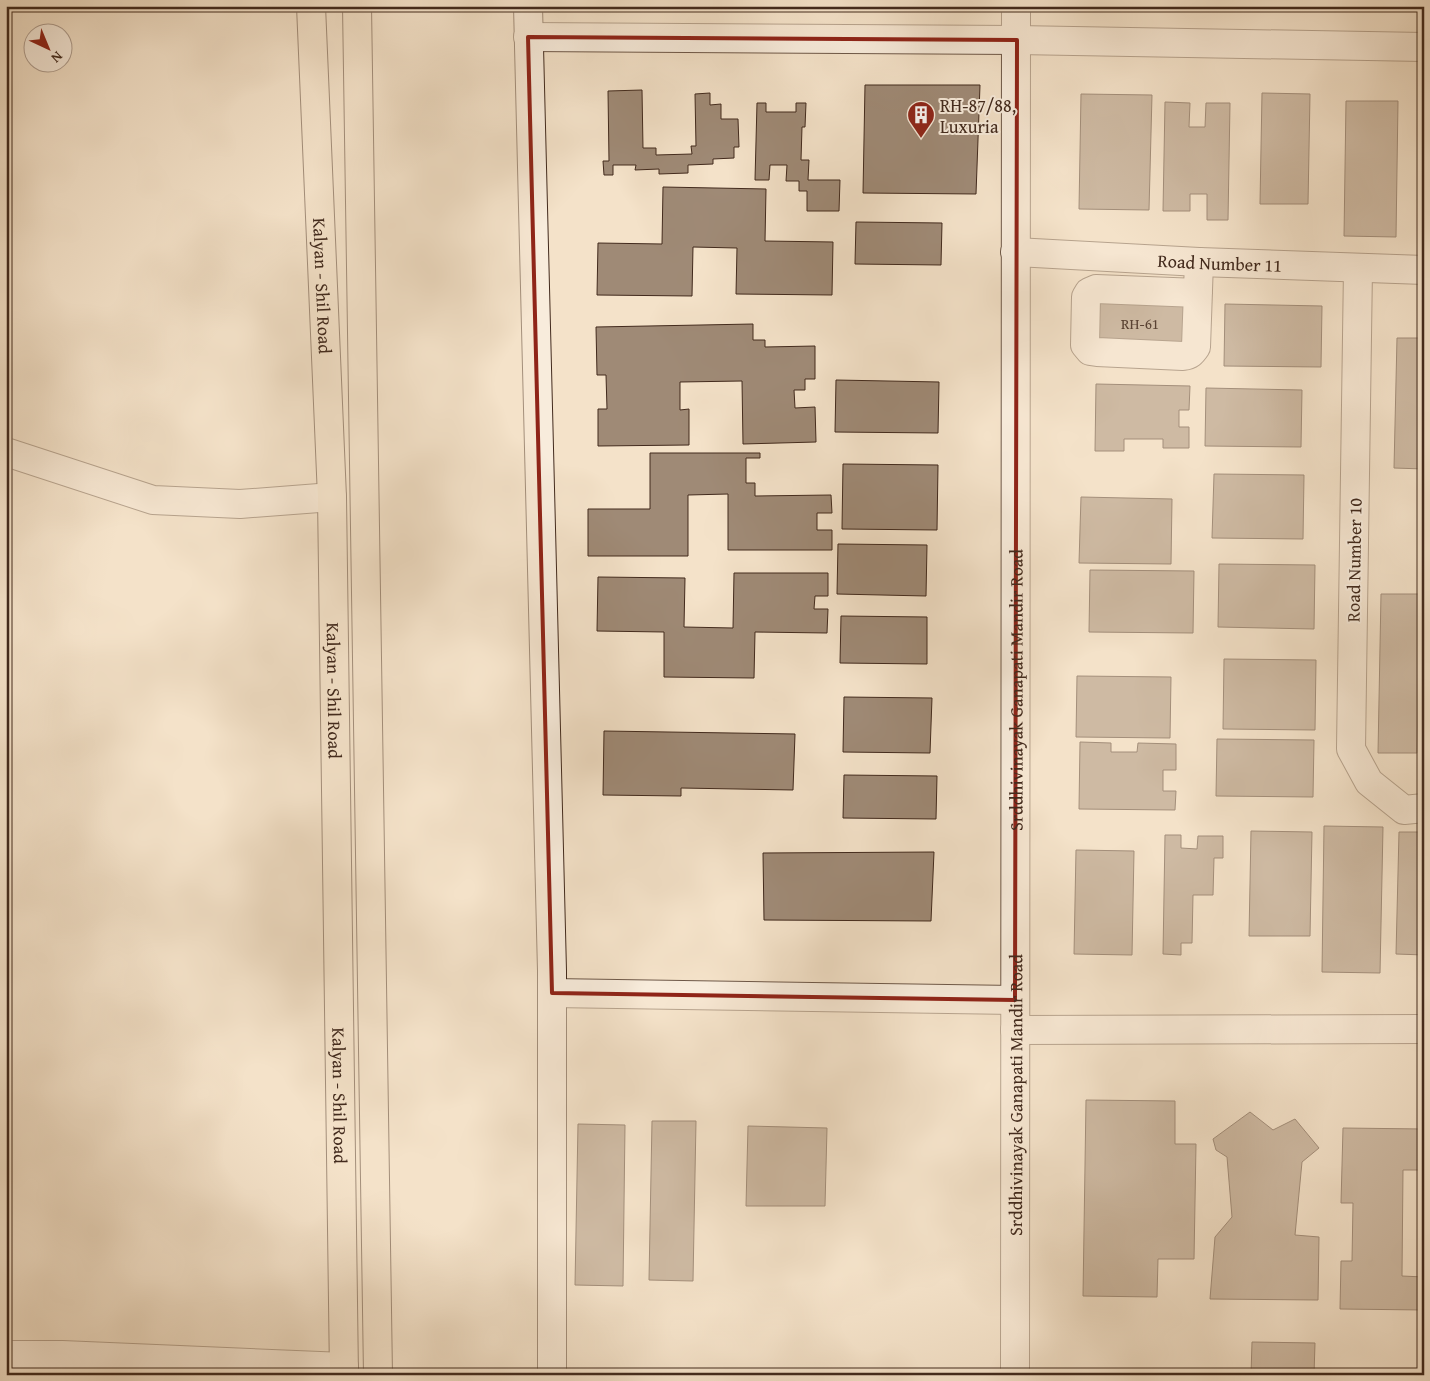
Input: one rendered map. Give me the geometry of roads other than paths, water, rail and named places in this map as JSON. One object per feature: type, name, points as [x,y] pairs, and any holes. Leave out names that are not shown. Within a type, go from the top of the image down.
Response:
[{"type":"main road","name":"Kalyan - Shil Road","points":[[311,6],[332,497],[344,1371]]},
{"type":"main road","name":"Kalyan - Shil Road","points":[[358,6],[378,1375]]},
{"type":"street","points":[[528,6],[552,993],[552,1375]]},
{"type":"street","name":"Srddhivinayak Ganapati Mandir Road","points":[[1015,1375],[1016,6]]},
{"type":"street","points":[[528,37],[1016,40],[1424,47]]},
{"type":"street","name":"Road Number 11","points":[[1015,252],[1199,262],[1424,270]]},
{"type":"street","points":[[1198,293],[1199,262]]},
{"type":"street","name":"Road Number 10","points":[[1358,268],[1351,749],[1369,782],[1404,810],[1424,808]]},
{"type":"street","points":[[6,452],[152,500],[240,504],[332,497]]},
{"type":"street","points":[[552,993],[1015,1000]]},
{"type":"street","points":[[1015,1030],[1424,1030]]},
{"type":"street","points":[[6,1355],[62,1355],[344,1371]]},
{"type":"place","name":"RH-87/88, Luxuria","points":[[921,139]]}]
